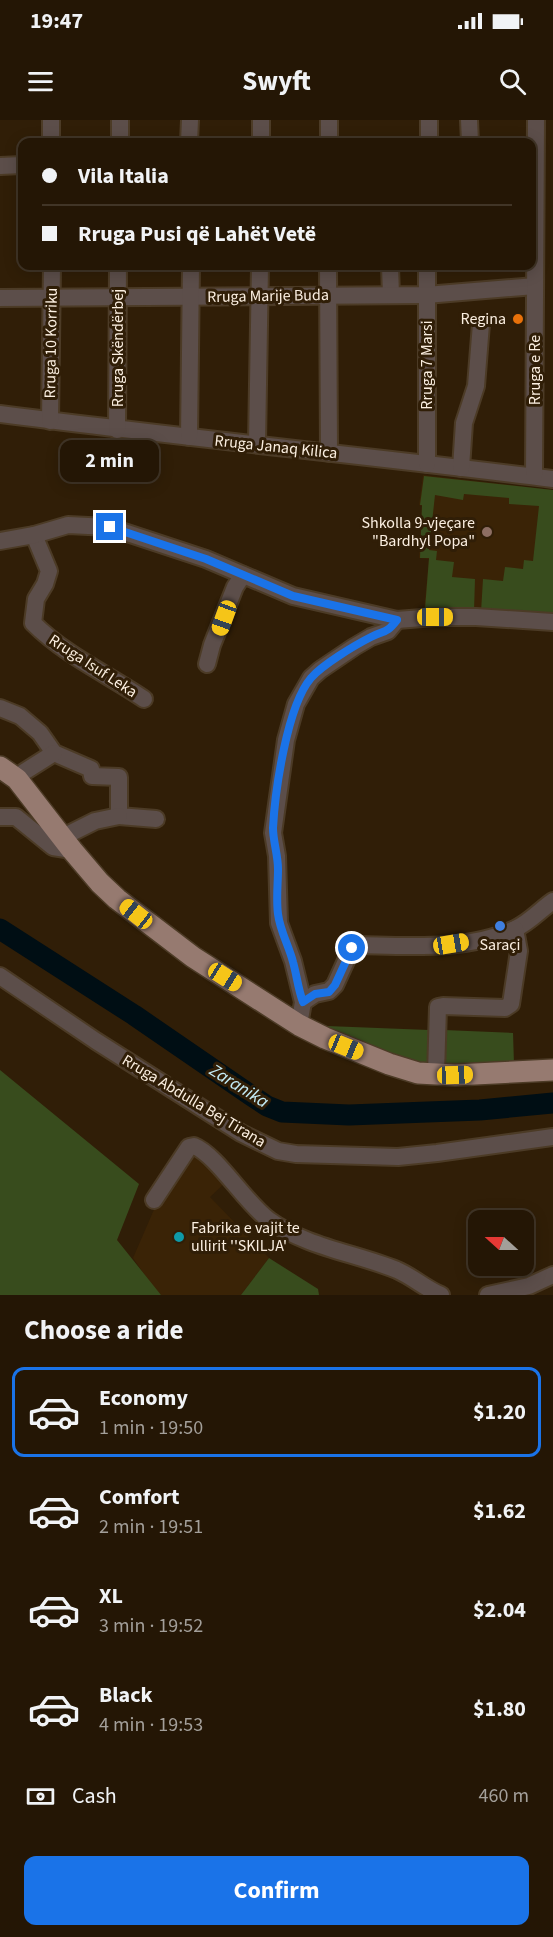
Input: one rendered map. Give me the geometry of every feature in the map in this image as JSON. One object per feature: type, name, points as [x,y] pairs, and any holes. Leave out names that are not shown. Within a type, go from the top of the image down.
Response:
[{"type":"main road","points":[[9,773],[100,884],[193,957],[300,1025],[325,1038],[389,1064],[418,1072],[436,1074],[553,1071]]},
{"type":"street","points":[[51,120],[51,138]]},
{"type":"street","points":[[120,120],[120,138]]},
{"type":"street","points":[[189,138],[190,120]]},
{"type":"street","points":[[261,120],[261,138]]},
{"type":"street","points":[[329,120],[329,138]]},
{"type":"street","points":[[429,120],[429,138]]},
{"type":"street","points":[[469,120],[470,138]]},
{"type":"street","name":"Rruga e Re","points":[[536,120],[540,183],[536,265]]},
{"type":"street","points":[[0,166],[18,165]]},
{"type":"street","name":"Rruga 10 Korriku","points":[[50,421],[52,270]]},
{"type":"street","name":"Rruga Skëndërbej","points":[[117,430],[118,270]]},
{"type":"street","points":[[189,438],[191,270]]},
{"type":"street","points":[[257,444],[260,270]]},
{"type":"street","points":[[328,270],[329,453]]},
{"type":"street","points":[[390,270],[391,295]]},
{"type":"street","name":"Rruga 7 Marsi","points":[[427,270],[427,464]]},
{"type":"street","name":"Rruga e Re","points":[[534,476],[536,270]]},
{"type":"street","name":"Rruga Marije Buda","points":[[0,298],[426,295],[535,286]]},
{"type":"street","points":[[461,468],[464,423],[476,386],[481,324]]},
{"type":"street","name":"Rruga Janaq Kilica","points":[[0,414],[117,430],[553,479]]},
{"type":"street","points":[[0,541],[34,536],[68,525],[110,527],[206,559],[293,596],[397,620],[476,617],[553,622]]},
{"type":"street","name":"Rruga Isuf Leka","points":[[34,536],[49,571],[45,584],[36,599],[33,623],[43,633],[83,661],[144,699]]},
{"type":"street","points":[[207,664],[235,587],[243,575]]},
{"type":"street","points":[[300,1025],[303,1002],[293,961],[279,923],[277,856],[273,825],[286,740],[296,704],[312,678],[320,670],[363,642],[388,631],[397,620]]},
{"type":"street","points":[[0,708],[20,716],[40,734],[54,753],[91,769],[92,776],[119,777],[118,816]]},
{"type":"street","points":[[9,773],[24,772],[54,753]]},
{"type":"street","points":[[0,817],[16,817],[52,847],[68,844],[95,821],[118,816],[156,819]]},
{"type":"street","points":[[303,1002],[315,994],[329,992],[339,979],[350,952],[358,945],[451,944],[490,937],[515,929],[532,919],[553,901]]},
{"type":"street","points":[[436,1074],[437,1010],[439,1006],[505,1008],[511,1004],[519,951],[515,929]]},
{"type":"street","name":"Rruga Abdulla Bej Tirana","points":[[0,976],[96,1041],[241,1133],[278,1151],[296,1154],[398,1157],[437,1154],[553,1137]]},
{"type":"street","points":[[154,1200],[189,1147],[194,1146],[207,1155],[267,1219],[285,1231],[400,1271],[441,1295]]},
{"type":"street","points":[[488,1295],[529,1286],[553,1275]]},
{"type":"shaded area","name":"Shkolla 9-vjeçare \"Bardhyl Popa\"","points":[[423,475],[553,490],[553,617],[424,610],[429,559],[419,558],[422,506],[419,505]]},
{"type":"shaded area","name":"Fabrika e vajit te ullirit ''SKILJA'","points":[[195,1151],[228,1180],[210,1197],[269,1258],[241,1295],[161,1295],[133,1258],[156,1205]]},
{"type":"green space","points":[[424,476],[553,490],[553,616],[481,612],[483,579],[503,581],[505,567],[523,569],[524,560],[533,561],[539,506],[509,504],[509,498],[464,494],[463,500],[435,495],[429,550],[437,551],[436,560],[454,562],[452,577],[475,579],[474,611],[425,609],[429,558],[420,558],[422,505],[420,505]]},
{"type":"green space","points":[[327,1026],[429,1030],[428,1064],[408,1061],[326,1028]]},
{"type":"green space","points":[[444,1030],[513,1033],[514,1064],[444,1065]]},
{"type":"green space","points":[[0,1070],[139,1184],[117,1240],[161,1295],[0,1295]]},
{"type":"green space","points":[[269,1258],[318,1289],[319,1295],[241,1295]]},
{"type":"waterway","name":"Zaranika","points":[[0,929],[134,1015],[267,1106],[282,1112],[349,1115],[480,1110],[553,1103]]},
{"type":"place","name":"Regina","points":[[518,319]]},
{"type":"place","name":"Shkolla 9-vjeçare \"Bardhyl Popa\"","points":[[487,532]]},
{"type":"place","name":"Saraçi","points":[[500,926]]},
{"type":"place","name":"Fabrika e vajit te ullirit ''SKILJA'","points":[[179,1237]]},
{"type":"route","points":[[110,527],[206,559],[293,596],[397,620],[388,631],[371,637],[320,670],[305,686],[296,704],[286,740],[273,825],[278,870],[279,923],[293,961],[303,1002],[315,994],[329,992],[339,979],[352,948]]}]
